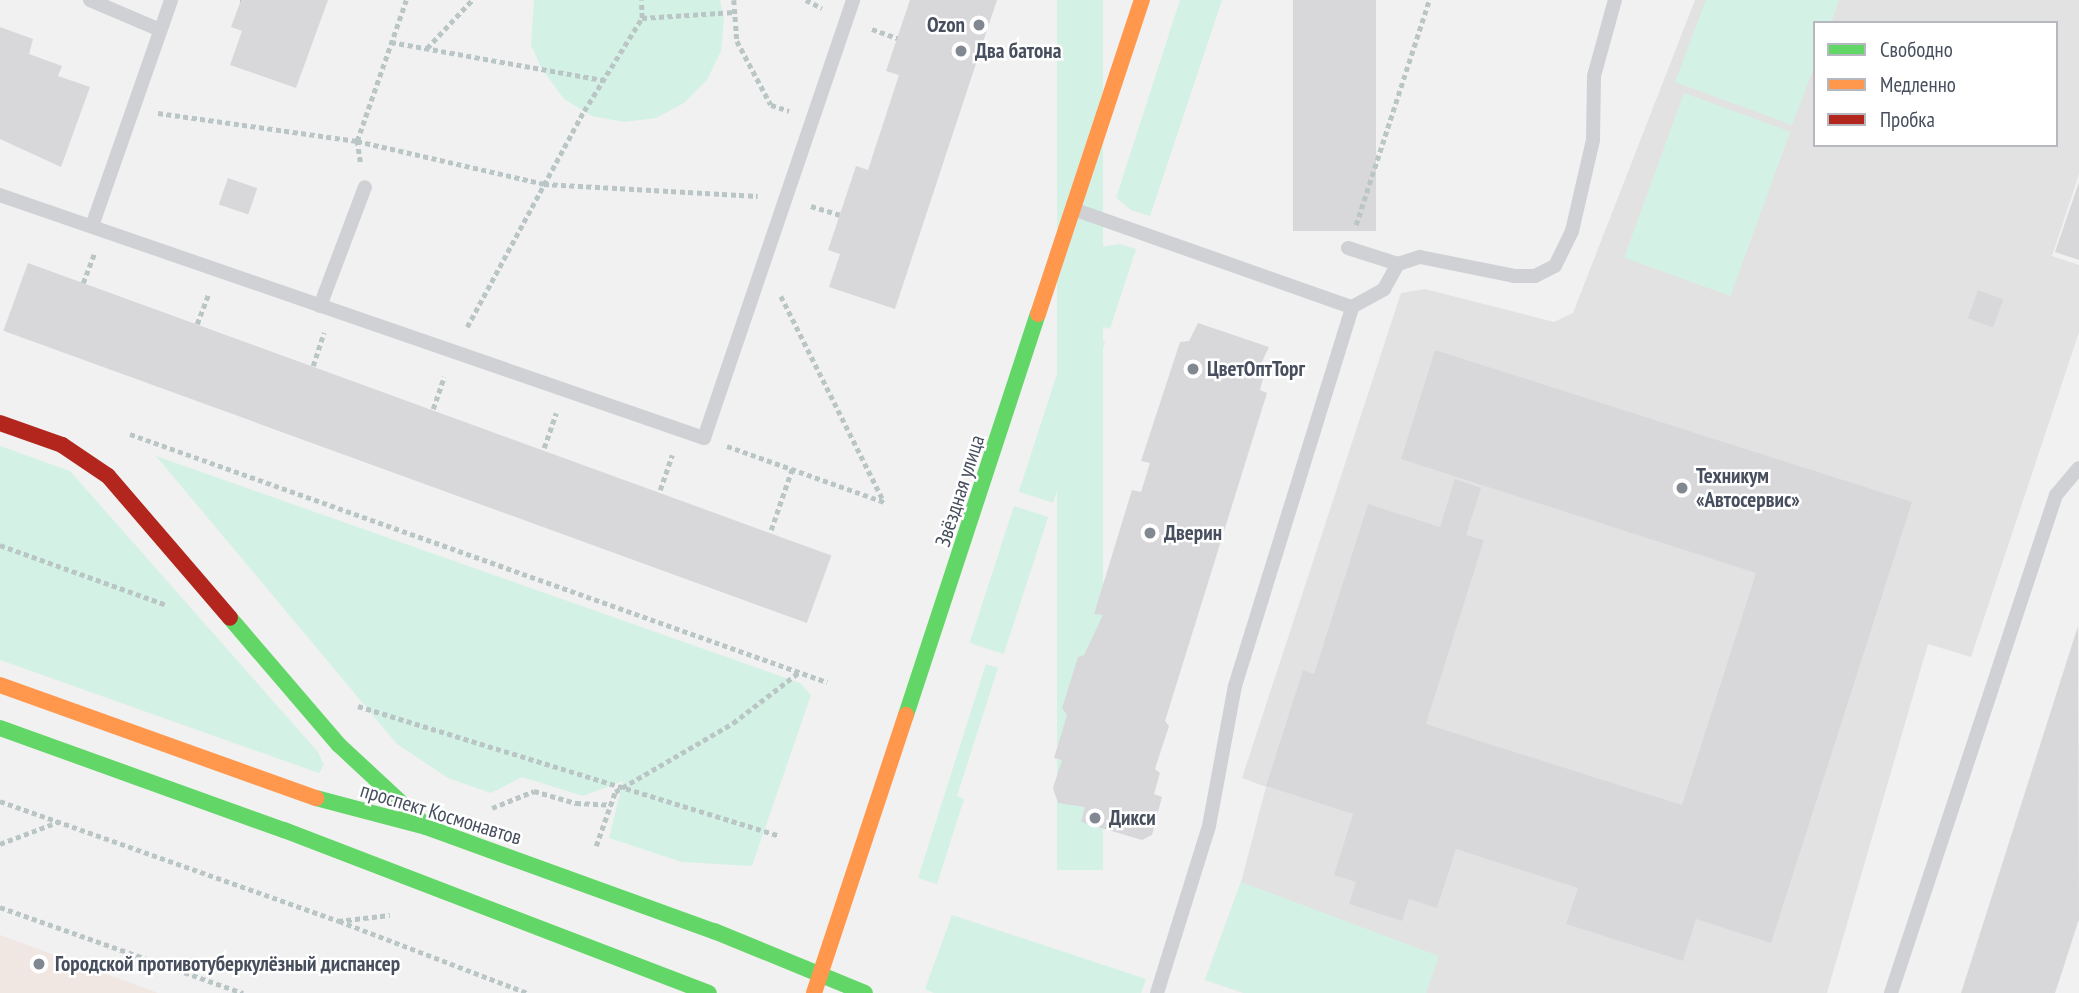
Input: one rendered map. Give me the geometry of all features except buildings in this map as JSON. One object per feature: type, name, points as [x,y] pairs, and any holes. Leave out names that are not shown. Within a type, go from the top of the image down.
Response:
[{"type":"street","name":"Звёздная улица","points":[[814,993],[822,976],[1142,0]]},
{"type":"street","points":[[0,423],[88,459],[108,476],[339,745],[426,827]]},
{"type":"street","name":"проспект Космонавтов","points":[[0,685],[303,795],[426,827],[714,930],[865,993]]},
{"type":"street","points":[[0,727],[284,830],[709,993]]},
{"type":"lane","points":[[90,0],[160,30]]},
{"type":"lane","points":[[92,226],[172,0]]},
{"type":"lane","points":[[0,195],[704,438],[853,0]]},
{"type":"lane","points":[[1348,248],[1398,264],[1420,257],[1514,276],[1535,276],[1555,266],[1572,232],[1593,140],[1594,76],[1615,0]]},
{"type":"lane","points":[[320,306],[365,187]]},
{"type":"lane","points":[[1073,209],[1352,307]]},
{"type":"lane","points":[[1157,993],[1209,826],[1235,686],[1352,307],[1384,289],[1398,264]]},
{"type":"lane","points":[[1891,993],[2056,495],[2079,468]]},
{"type":"path","points":[[356,141],[406,0]]},
{"type":"path","points":[[426,49],[472,0]]},
{"type":"path","points":[[433,409],[453,352],[544,184],[642,18],[641,0]]},
{"type":"path","points":[[733,0],[737,41],[771,105]]},
{"type":"path","points":[[1348,248],[1429,0]]},
{"type":"path","points":[[642,18],[735,12]]},
{"type":"path","points":[[391,42],[603,80]]},
{"type":"path","points":[[133,110],[356,141],[544,184],[786,198]]},
{"type":"path","points":[[704,438],[884,502],[764,263]]},
{"type":"path","points":[[544,448],[565,390]]},
{"type":"path","points":[[660,490],[680,430]]},
{"type":"path","points":[[130,434],[827,682]]},
{"type":"path","points":[[771,530],[792,469]]},
{"type":"path","points":[[0,545],[189,613],[214,598]]},
{"type":"path","points":[[596,846],[611,805],[622,788],[733,723],[799,672]]},
{"type":"path","points":[[348,703],[778,835]]},
{"type":"path","points":[[492,808],[534,791],[576,803],[611,805]]},
{"type":"path","points":[[0,801],[338,921],[528,993]]},
{"type":"path","points":[[0,844],[58,822]]},
{"type":"path","points":[[0,907],[243,993]]},
{"type":"path","points":[[338,921],[390,915]]},
{"type":"shaded area","name":"Техникум «Автосервис»","points":[[1695,0],[2079,0],[2079,174],[2052,256],[2079,265],[2079,332],[1971,657],[1928,644],[1827,993],[1244,993],[1205,980],[1241,882],[1266,787],[1242,778],[1401,293],[1425,289],[1554,322],[1573,313]]},
{"type":"shaded area","name":"Городской противотуберкулёзный диспансер","points":[[0,935],[158,993],[0,993]]},
{"type":"green space","points":[[534,0],[720,0],[724,19],[721,51],[707,80],[684,103],[656,118],[624,122],[592,116],[564,99],[542,69],[531,45]]},
{"type":"green space","points":[[1057,0],[1103,0],[1103,870],[1057,870]]},
{"type":"green space","points":[[1180,0],[1222,0],[1150,216],[1131,210],[1116,198]]},
{"type":"green space","points":[[1706,0],[1839,0],[1832,21],[1813,21],[1813,70],[1792,125],[1675,82]]},
{"type":"green space","points":[[1684,93],[1790,132],[1730,296],[1624,257]]},
{"type":"green space","points":[[1120,244],[1136,249],[1110,329],[1075,318],[1099,247]]},
{"type":"green space","points":[[1071,331],[1105,342],[1053,503],[1019,492]]},
{"type":"green space","points":[[0,446],[70,471],[318,752],[324,765],[319,773],[0,660]]},
{"type":"green space","points":[[156,456],[800,683],[811,695],[752,866],[682,862],[609,838],[623,781],[583,796],[522,777],[491,793],[448,778],[397,744]]},
{"type":"green space","points":[[1014,506],[1048,517],[1004,654],[970,643]]},
{"type":"green space","points":[[986,664],[998,668],[957,796],[964,799],[937,884],[918,878]]},
{"type":"green space","points":[[1241,882],[1439,956],[1426,993],[1244,993],[1205,980]]},
{"type":"green space","points":[[952,915],[1146,979],[1141,993],[934,993],[925,989]]},
{"type":"traffic: fast","points":[[906,715],[1038,314]]},
{"type":"traffic: fast","points":[[230,618],[339,745],[425,825]]},
{"type":"traffic: fast","points":[[0,728],[284,830],[709,993]]},
{"type":"traffic: fast","points":[[316,798],[426,827],[714,931],[865,993]]},
{"type":"traffic: slow","points":[[1038,314],[1142,0]]},
{"type":"traffic: slow","points":[[0,685],[316,798]]},
{"type":"traffic: slow","points":[[814,993],[906,715]]},
{"type":"traffic: jam","points":[[0,423],[62,445],[108,476],[230,618]]},
{"type":"place","name":"Ozon","points":[[979,25]]},
{"type":"place","name":"Два батона","points":[[961,51]]},
{"type":"place","name":"ЦветОптТорг","points":[[1193,369]]},
{"type":"place","name":"Техникум «Автосервис»","points":[[1682,488]]},
{"type":"place","name":"Дверин","points":[[1150,533]]},
{"type":"place","name":"Дикси","points":[[1095,818]]},
{"type":"place","name":"Городской противотуберкулёзный диспансер","points":[[39,964]]}]
